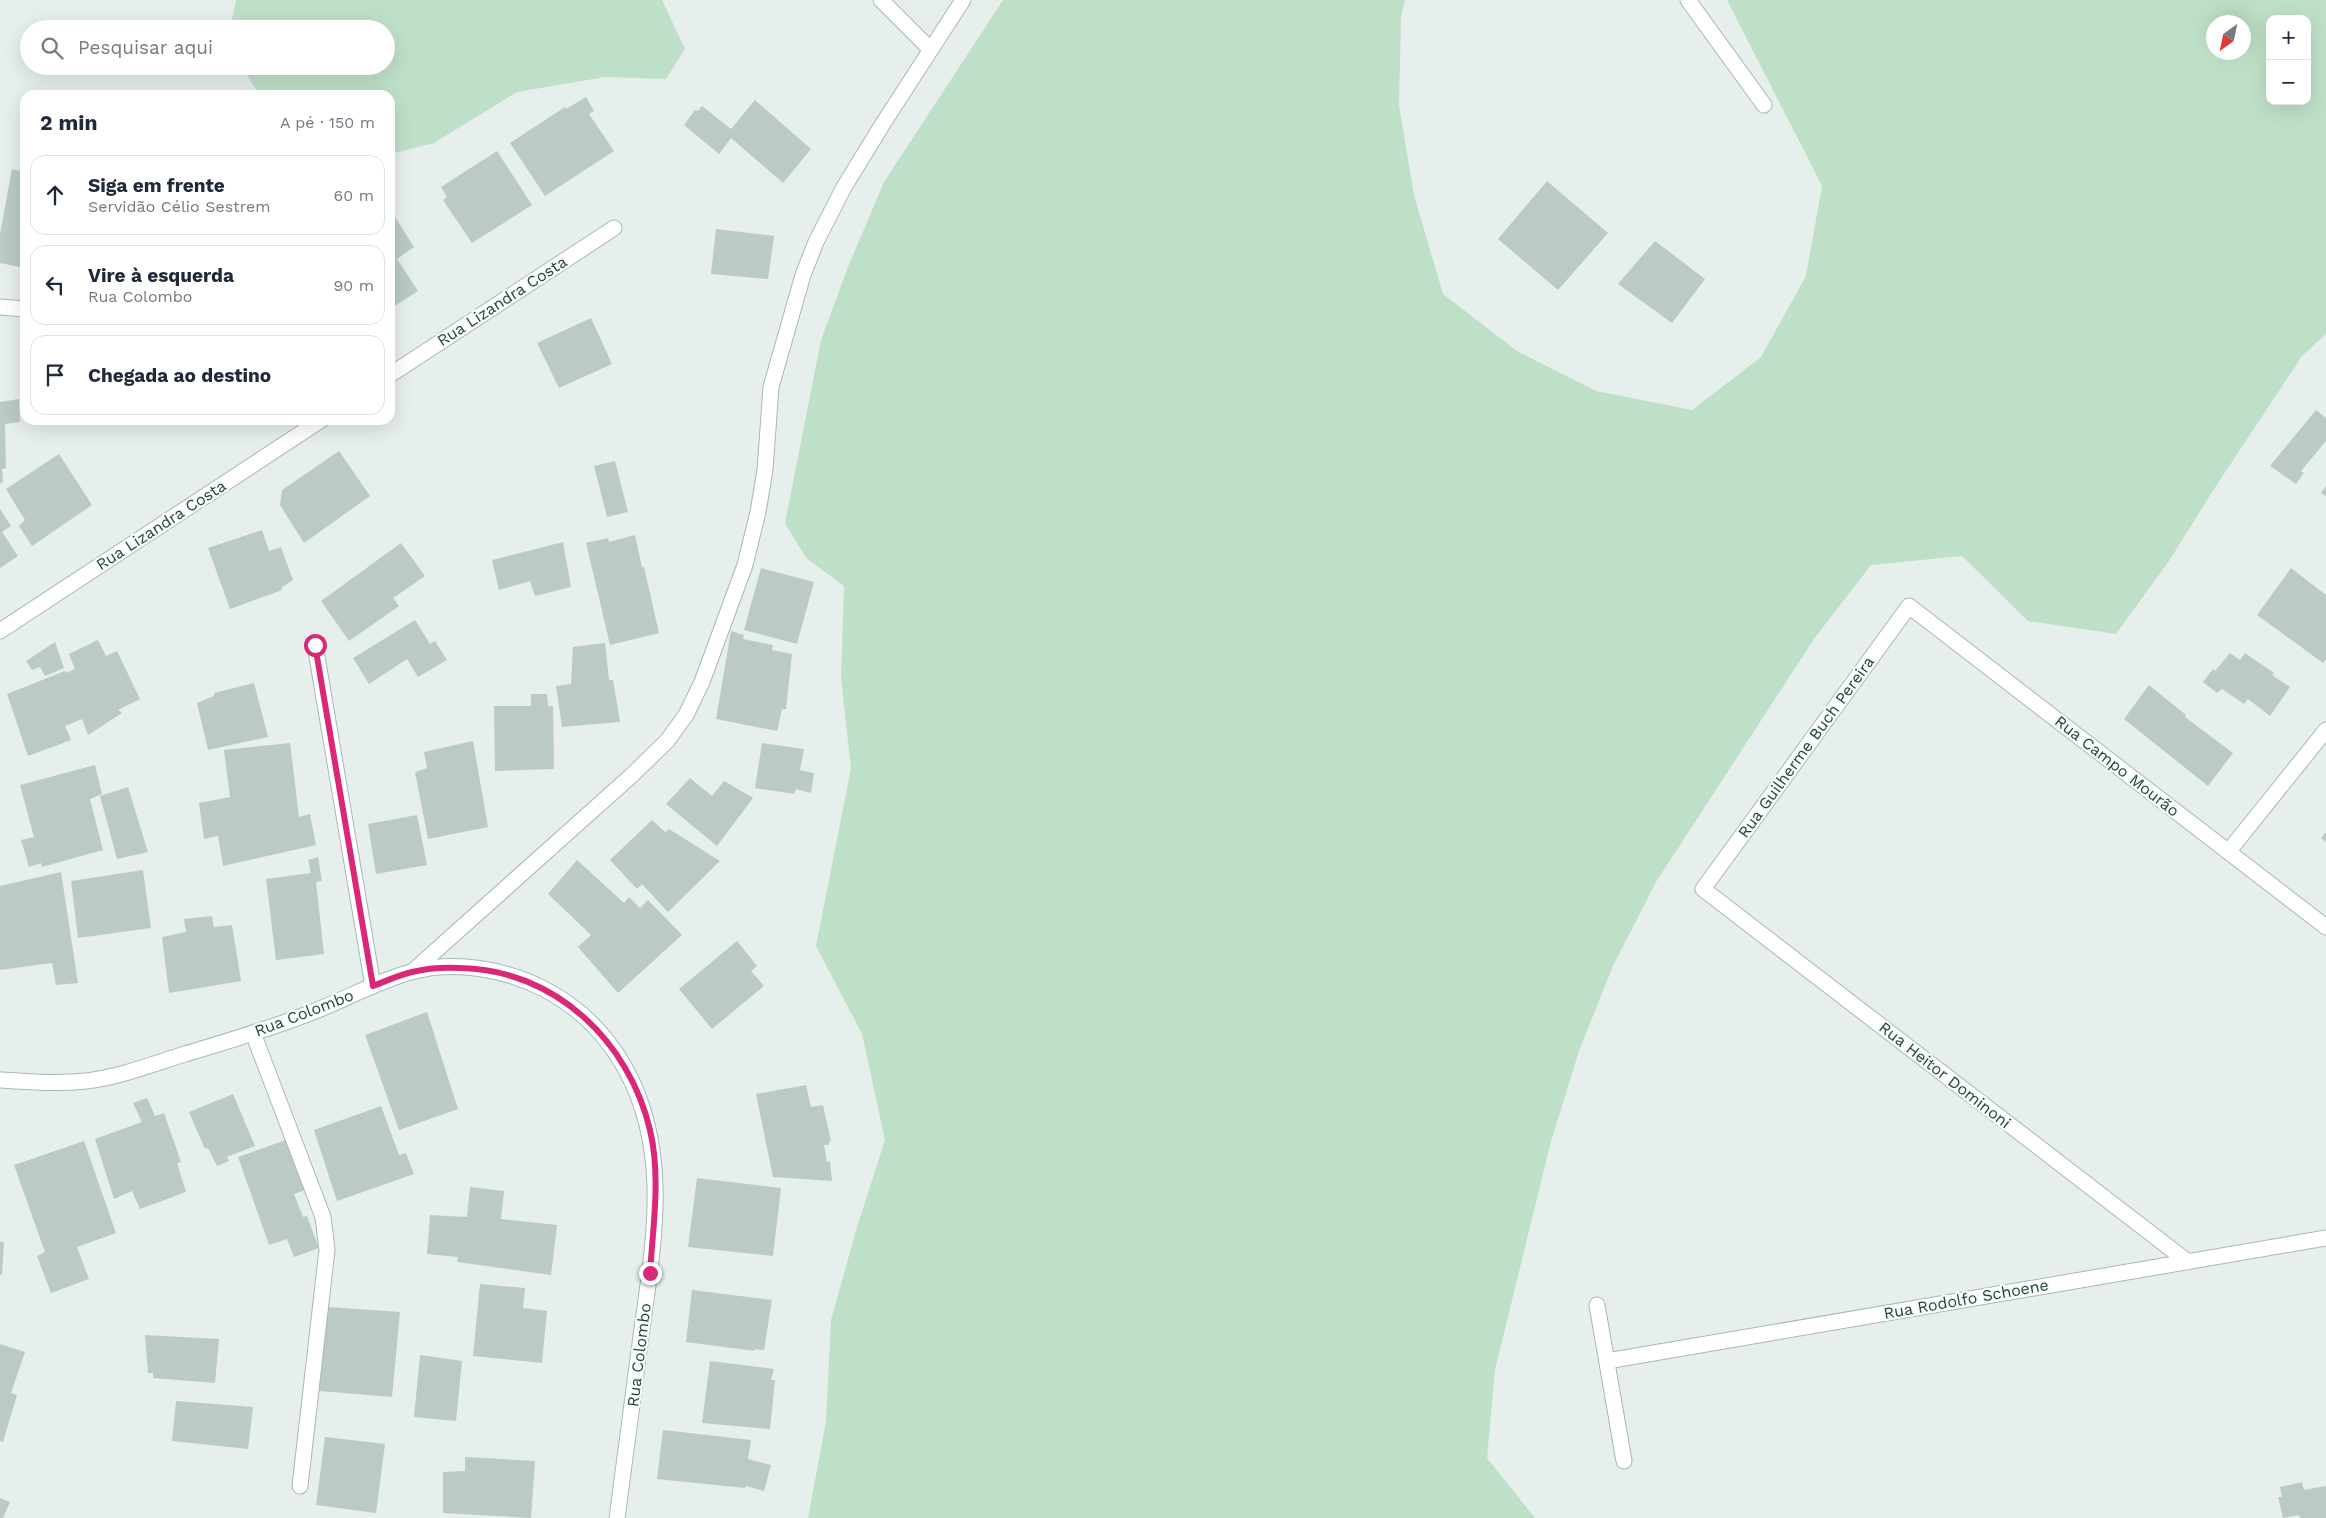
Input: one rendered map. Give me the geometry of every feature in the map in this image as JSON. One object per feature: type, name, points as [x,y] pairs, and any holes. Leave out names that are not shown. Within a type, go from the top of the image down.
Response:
[{"type":"street","points":[[881,0],[930,50]]},
{"type":"street","points":[[413,971],[631,776],[667,741],[686,716],[702,682],[745,565],[758,512],[765,470],[771,387],[803,274],[816,242],[844,187],[963,0]]},
{"type":"street","points":[[1688,0],[1764,105]]},
{"type":"street","name":"Rua Lizandra Costa","points":[[395,372],[614,228]]},
{"type":"street","points":[[0,307],[20,309]]},
{"type":"street","name":"Rua Lizandra Costa","points":[[0,631],[313,425]]},
{"type":"street","name":"Rua Campo Mourão","points":[[1909,606],[2326,927]]},
{"type":"street","name":"Rua Guilherme Buch Pereira","points":[[1703,889],[1909,606]]},
{"type":"street","points":[[315,645],[373,986]]},
{"type":"street","points":[[2228,852],[2326,730]]},
{"type":"street","name":"Rua Heitor Dominoni","points":[[1703,889],[2188,1262]]},
{"type":"street","name":"Rua Colombo","points":[[0,1080],[48,1083],[87,1081],[125,1073],[305,1015],[413,971],[479,968],[509,974],[554,994],[599,1030],[616,1051],[642,1101],[650,1131],[656,1195],[650,1273],[617,1518]]},
{"type":"street","points":[[253,1033],[323,1217],[326,1250],[300,1486]]},
{"type":"street","name":"Rua Rodolfo Schoene","points":[[1607,1361],[2326,1238]]},
{"type":"street","points":[[1597,1305],[1624,1461]]},
{"type":"green space","points":[[236,0],[662,0],[685,49],[666,79],[605,77],[517,92],[434,143],[395,153],[395,90],[256,90],[247,75],[395,75],[395,20],[232,20]]},
{"type":"green space","points":[[1003,0],[1405,0],[1401,17],[1399,105],[1414,195],[1443,294],[1517,351],[1596,391],[1692,410],[1761,357],[1806,276],[1822,186],[1727,0],[2326,0],[2326,334],[2302,356],[2169,561],[2116,634],[2028,621],[1962,556],[1871,565],[1814,639],[1656,882],[1613,966],[1579,1051],[1550,1145],[1495,1370],[1487,1458],[1535,1518],[808,1518],[826,1421],[831,1320],[857,1227],[885,1140],[862,1034],[816,946],[851,768],[841,678],[844,586],[806,558],[785,523],[821,340],[848,267],[884,182]]},
{"type":"building","points":[[586,97],[594,111],[589,114],[614,151],[545,196],[510,143],[565,107],[566,109]]},
{"type":"building","points":[[755,100],[811,149],[783,183],[731,138],[719,154],[684,125],[695,110],[698,111],[702,106],[731,129]]},
{"type":"building","points":[[497,151],[532,205],[472,243],[443,200],[447,197],[441,187]]},
{"type":"building","points":[[12,169],[20,171],[20,267],[0,263],[0,234]]},
{"type":"building","points":[[1547,181],[1608,233],[1558,290],[1498,239]]},
{"type":"building","points":[[395,217],[414,247],[397,259],[418,291],[395,306]]},
{"type":"building","points":[[716,229],[774,236],[768,279],[711,274]]},
{"type":"building","points":[[1655,241],[1705,279],[1672,323],[1618,284]]},
{"type":"building","points":[[591,318],[612,364],[559,388],[537,343]]},
{"type":"building","points":[[19,399],[20,422],[5,424],[6,468],[2,469],[3,482],[0,484],[0,402]]},
{"type":"building","points":[[2316,410],[2326,418],[2326,441],[2301,471],[2304,473],[2296,484],[2270,466]]},
{"type":"building","points":[[339,451],[370,496],[304,543],[280,505],[282,490]]},
{"type":"building","points":[[59,454],[92,505],[32,546],[19,526],[25,520],[6,489]]},
{"type":"building","points":[[615,461],[628,512],[607,517],[594,466]]},
{"type":"building","points":[[2326,486],[2326,496],[2321,493]]},
{"type":"building","points":[[0,509],[11,526],[2,532],[18,556],[0,568]]},
{"type":"building","points":[[262,530],[269,551],[281,547],[293,580],[282,587],[282,590],[230,609],[208,548]]},
{"type":"building","points":[[635,535],[659,633],[610,645],[586,543],[608,538],[609,542]]},
{"type":"building","points":[[563,542],[571,587],[535,596],[530,581],[499,590],[492,560]]},
{"type":"building","points":[[401,543],[425,576],[393,598],[399,606],[349,641],[321,601]]},
{"type":"building","points":[[761,568],[814,582],[797,644],[744,630]]},
{"type":"building","points":[[2291,568],[2326,595],[2326,659],[2323,663],[2257,615]]},
{"type":"building","points":[[415,620],[430,644],[435,641],[447,660],[418,677],[407,659],[369,684],[353,658]]},
{"type":"building","points":[[731,631],[744,635],[743,639],[773,645],[772,650],[792,654],[786,709],[782,709],[777,731],[716,719]]},
{"type":"building","points":[[98,640],[106,656],[117,651],[140,699],[118,710],[122,713],[88,735],[82,719],[65,726],[71,740],[28,756],[7,694],[65,671],[66,673],[75,669],[69,654]]},
{"type":"building","points":[[55,642],[64,668],[45,676],[40,667],[32,670],[26,661]]},
{"type":"building","points":[[605,643],[609,680],[613,680],[620,722],[562,727],[556,686],[571,684],[573,647]]},
{"type":"building","points":[[2230,653],[2240,660],[2245,653],[2274,673],[2272,675],[2290,687],[2270,716],[2248,699],[2244,704],[2222,689],[2217,693],[2203,682],[2213,669],[2215,671]]},
{"type":"building","points":[[254,683],[268,737],[208,750],[197,703],[214,696],[214,693]]},
{"type":"building","points":[[2149,685],[2186,715],[2185,717],[2233,753],[2208,786],[2124,719]]},
{"type":"building","points":[[531,694],[547,694],[548,706],[553,706],[554,769],[495,771],[494,706],[531,706]]},
{"type":"building","points":[[473,741],[488,827],[428,839],[415,772],[427,768],[424,752]]},
{"type":"building","points":[[290,743],[299,817],[310,814],[316,845],[223,866],[218,836],[204,839],[199,803],[230,797],[224,750]]},
{"type":"building","points":[[762,743],[804,749],[800,770],[814,773],[811,793],[796,789],[794,794],[755,788]]},
{"type":"building","points":[[95,765],[102,794],[90,799],[103,850],[42,867],[41,863],[29,867],[21,840],[34,837],[20,785]]},
{"type":"building","points":[[690,778],[712,796],[724,781],[753,798],[717,846],[666,804]]},
{"type":"building","points":[[128,787],[148,852],[117,859],[100,796]]},
{"type":"building","points":[[417,815],[427,865],[376,874],[368,824]]},
{"type":"building","points":[[652,820],[665,832],[669,829],[720,861],[668,912],[642,884],[637,889],[610,860]]},
{"type":"building","points":[[2326,832],[2326,842],[2321,838]]},
{"type":"building","points":[[318,857],[322,881],[316,882],[324,954],[276,960],[266,879],[311,873],[308,860]]},
{"type":"building","points":[[577,860],[624,903],[629,897],[640,908],[648,900],[682,935],[618,993],[578,947],[591,935],[548,894]]},
{"type":"building","points":[[143,870],[151,928],[78,938],[71,881]]},
{"type":"building","points":[[61,872],[78,983],[56,985],[52,963],[0,970],[0,886]]},
{"type":"building","points":[[212,916],[214,927],[232,925],[241,981],[169,993],[162,937],[186,932],[184,919]]},
{"type":"building","points":[[737,941],[757,966],[751,971],[764,986],[712,1029],[679,989]]},
{"type":"building","points":[[427,1012],[458,1109],[399,1130],[365,1035]]},
{"type":"building","points":[[806,1085],[811,1107],[823,1105],[831,1141],[829,1141],[829,1145],[824,1145],[827,1162],[830,1161],[832,1181],[773,1177],[756,1094]]},
{"type":"building","points":[[233,1094],[255,1146],[227,1157],[229,1161],[217,1166],[208,1148],[205,1149],[189,1112]]},
{"type":"building","points":[[147,1098],[155,1116],[164,1113],[181,1162],[177,1163],[186,1192],[140,1209],[132,1191],[114,1199],[95,1139],[142,1122],[133,1103]]},
{"type":"building","points":[[381,1106],[399,1155],[406,1153],[414,1174],[337,1201],[314,1130]]},
{"type":"building","points":[[286,1140],[305,1190],[294,1194],[303,1217],[307,1216],[319,1248],[294,1257],[287,1239],[269,1245],[238,1157]]},
{"type":"building","points":[[84,1141],[116,1233],[77,1247],[89,1279],[51,1293],[37,1256],[45,1252],[14,1165]]},
{"type":"building","points":[[697,1178],[781,1188],[773,1256],[688,1247]]},
{"type":"building","points":[[470,1187],[504,1191],[501,1219],[557,1225],[551,1275],[457,1262],[458,1257],[427,1254],[430,1215],[467,1217]]},
{"type":"building","points":[[0,1242],[4,1242],[2,1275],[0,1275]]},
{"type":"building","points":[[480,1284],[525,1288],[523,1308],[547,1311],[542,1363],[473,1356]]},
{"type":"building","points":[[692,1290],[772,1300],[764,1350],[754,1349],[755,1351],[686,1342]]},
{"type":"building","points":[[328,1307],[400,1312],[392,1397],[319,1391]]},
{"type":"building","points":[[145,1335],[219,1339],[215,1383],[153,1378],[153,1373],[148,1373]]},
{"type":"building","points":[[0,1344],[25,1352],[11,1393],[17,1395],[3,1442],[0,1441]]},
{"type":"building","points":[[420,1355],[462,1361],[456,1421],[414,1417]]},
{"type":"building","points":[[710,1361],[774,1369],[771,1380],[775,1380],[770,1429],[702,1423]]},
{"type":"building","points":[[176,1401],[253,1407],[248,1449],[172,1441]]},
{"type":"building","points":[[663,1430],[751,1440],[748,1459],[771,1465],[764,1491],[746,1486],[745,1488],[657,1479]]},
{"type":"building","points":[[325,1437],[385,1444],[376,1513],[316,1505]]},
{"type":"building","points":[[465,1457],[535,1461],[531,1518],[443,1513],[443,1472],[465,1471]]},
{"type":"building","points":[[2302,1482],[2304,1490],[2326,1486],[2326,1518],[2300,1518],[2299,1515],[2283,1518],[2278,1497],[2282,1497],[2280,1487]]},
{"type":"building","points":[[0,1498],[10,1502],[3,1518],[0,1518]]},
{"type":"route","points":[[315,645],[373,986],[413,971],[479,968],[509,974],[537,985],[554,994],[599,1030],[616,1051],[630,1076],[642,1101],[650,1131],[656,1195],[650,1273]]}]
